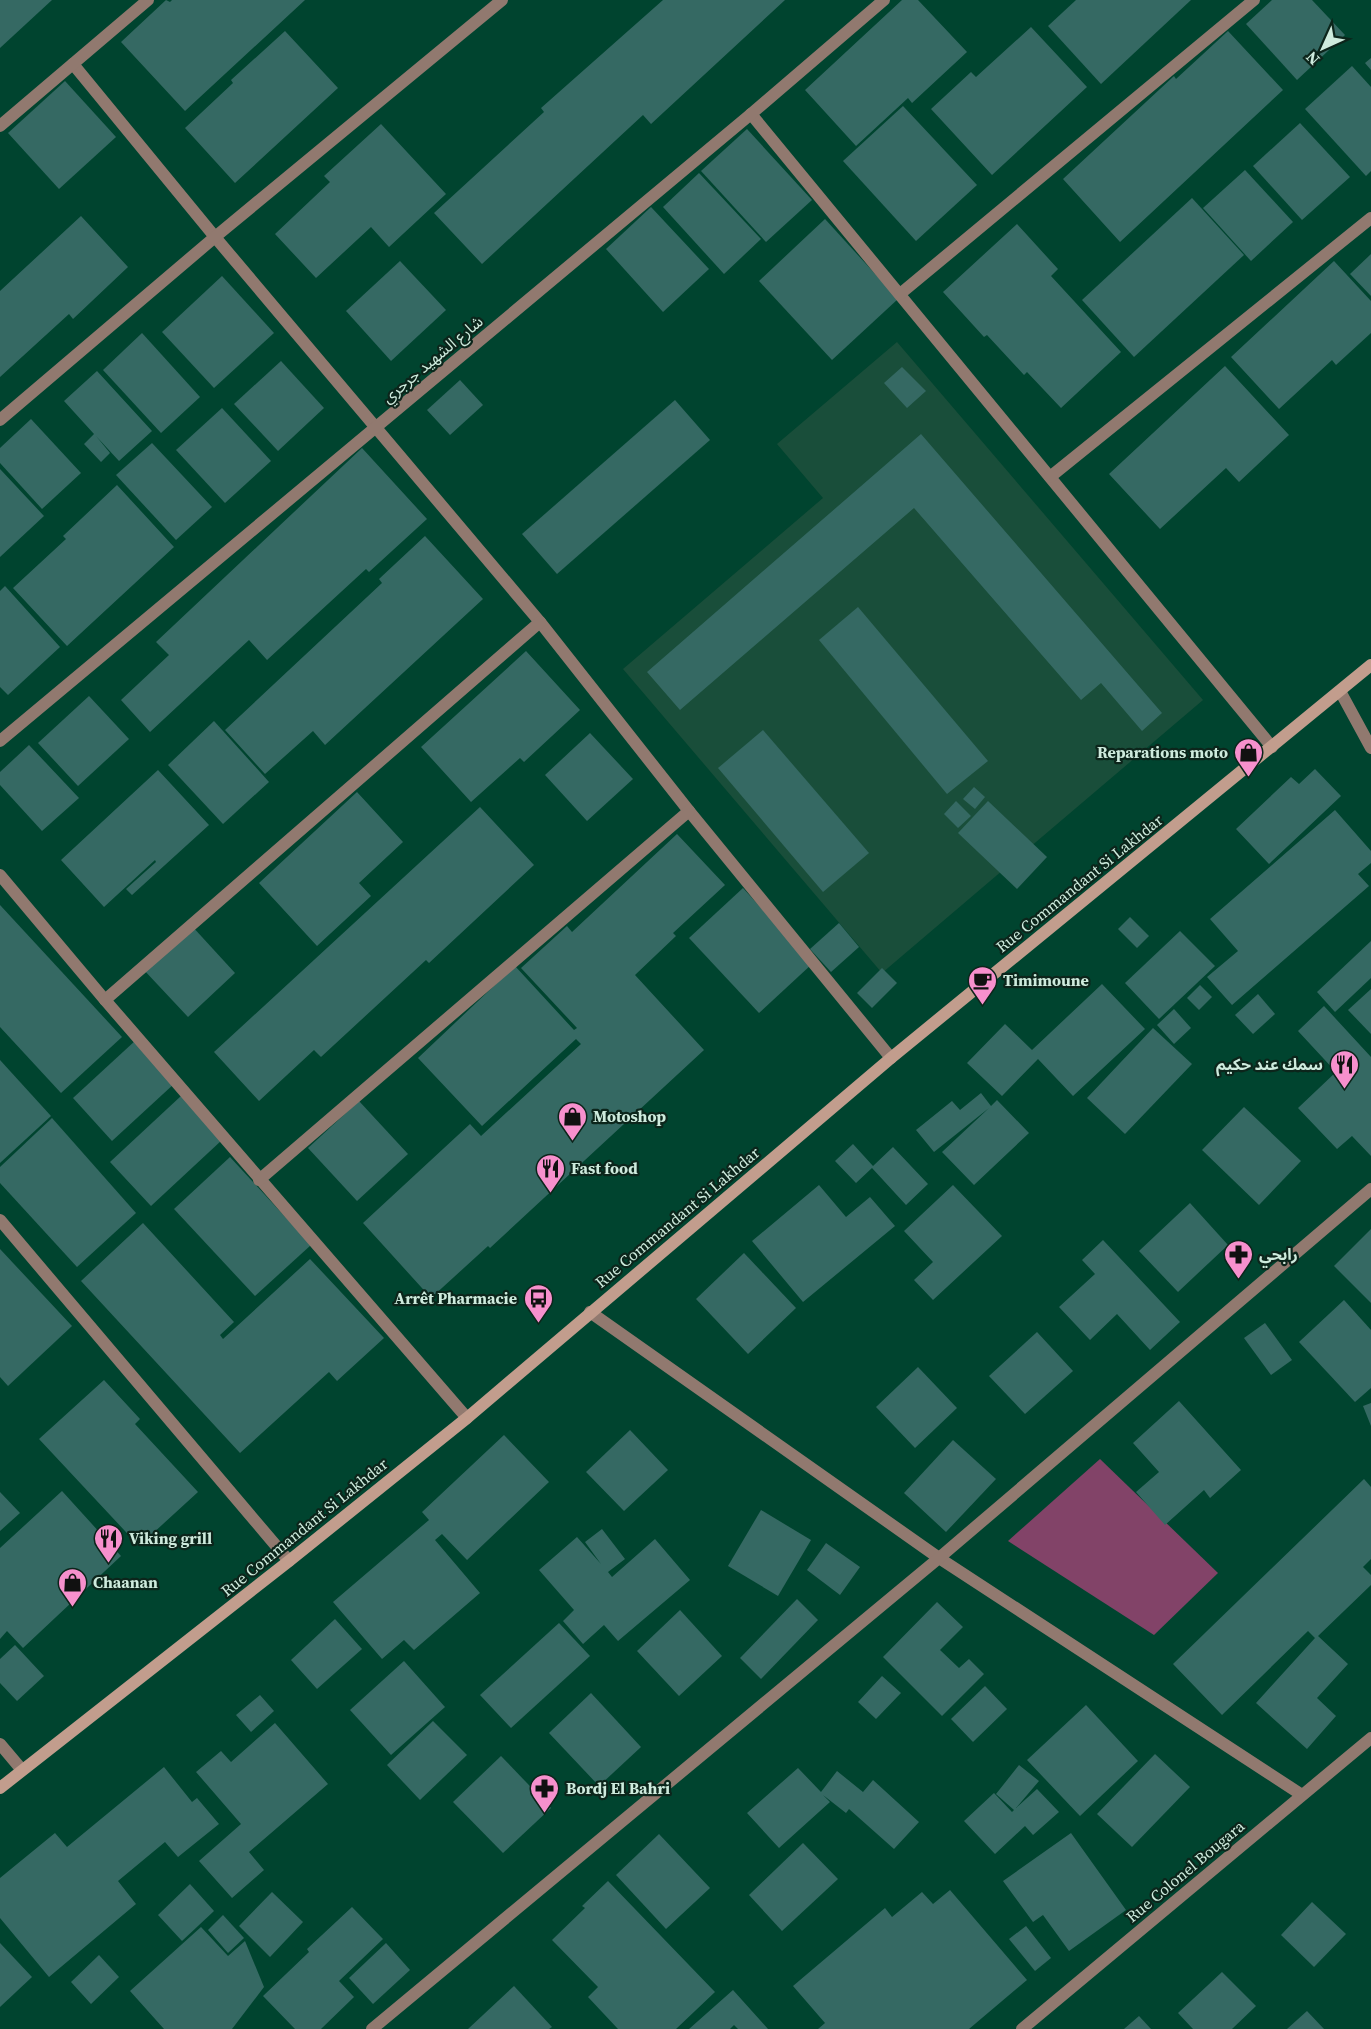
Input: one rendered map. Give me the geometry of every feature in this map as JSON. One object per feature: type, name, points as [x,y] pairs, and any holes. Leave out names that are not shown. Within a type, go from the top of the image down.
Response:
[{"type":"main road","name":"Rue Commandant Si Lakhdar","points":[[0,1788],[467,1418],[891,1058],[1371,665]]},
{"type":"street","points":[[0,126],[148,0]]},
{"type":"street","points":[[0,420],[215,237],[502,0]]},
{"type":"street","name":"شارع الشهيد جرجري","points":[[0,741],[751,114],[884,0]]},
{"type":"street","points":[[900,294],[1254,0]]},
{"type":"street","points":[[73,64],[215,237],[540,622],[689,811],[891,1058]]},
{"type":"street","points":[[751,114],[1272,747]]},
{"type":"street","points":[[1050,477],[1371,218]]},
{"type":"street","points":[[105,1000],[540,622]]},
{"type":"street","points":[[1340,691],[1371,748]]},
{"type":"street","points":[[259,1180],[689,811]]},
{"type":"street","points":[[0,875],[259,1180],[467,1418]]},
{"type":"street","points":[[372,2029],[939,1558],[1371,1189]]},
{"type":"street","points":[[0,1220],[289,1561]]},
{"type":"street","points":[[590,1312],[939,1558],[1302,1795]]},
{"type":"street","name":"Rue Colonel Bougara","points":[[1022,2029],[1371,1738]]},
{"type":"street","points":[[0,1744],[22,1770]]},
{"type":"shaded area","points":[[897,342],[1203,700],[882,973],[623,669],[823,498],[777,444]]},
{"type":"shaded area","points":[[1100,1459],[1218,1573],[1154,1635],[1008,1541]]},
{"type":"building","points":[[0,0],[52,0],[0,48]]},
{"type":"building","points":[[166,0],[170,2],[172,0],[305,0],[185,111],[121,42]]},
{"type":"building","points":[[663,0],[785,0],[651,124],[643,115],[482,264],[434,213],[544,112],[541,108]]},
{"type":"building","points":[[902,0],[918,0],[967,52],[912,103],[908,98],[856,146],[805,90]]},
{"type":"building","points":[[1076,0],[1191,0],[1101,84],[1048,26]]},
{"type":"building","points":[[1272,0],[1312,0],[1345,35],[1297,80],[1246,24]]},
{"type":"building","points":[[1031,27],[1087,87],[992,175],[931,109],[971,72],[976,77]]},
{"type":"building","points":[[285,31],[338,88],[235,183],[185,128],[233,83],[231,80]]},
{"type":"building","points":[[1228,31],[1283,90],[1120,242],[1063,179],[1174,76],[1176,79]]},
{"type":"building","points":[[1371,58],[1371,70],[1365,63]]},
{"type":"building","points":[[1352,66],[1371,87],[1371,171],[1366,176],[1305,109]]},
{"type":"building","points":[[65,81],[116,137],[59,189],[8,133]]},
{"type":"building","points":[[903,106],[977,185],[916,241],[843,161]]},
{"type":"building","points":[[1300,123],[1350,177],[1302,220],[1253,166]]},
{"type":"building","points":[[381,124],[446,194],[389,247],[371,227],[316,278],[275,234],[330,182],[324,176]]},
{"type":"building","points":[[747,129],[812,200],[766,242],[701,171]]},
{"type":"building","points":[[1245,170],[1293,222],[1251,261],[1203,208]]},
{"type":"building","points":[[699,173],[761,239],[724,274],[663,207]]},
{"type":"building","points":[[1192,198],[1244,255],[1134,357],[1082,300]]},
{"type":"building","points":[[651,207],[709,269],[663,312],[606,249]]},
{"type":"building","points":[[81,216],[128,267],[73,319],[69,314],[0,377],[0,291]]},
{"type":"building","points":[[825,219],[898,299],[832,360],[759,281]]},
{"type":"building","points":[[1017,224],[1058,269],[1051,276],[1121,352],[1061,408],[1027,372],[1024,375],[987,335],[984,337],[943,292]]},
{"type":"building","points":[[1371,254],[1371,296],[1350,274]]},
{"type":"building","points":[[400,261],[446,310],[391,361],[346,311]]},
{"type":"building","points":[[1334,261],[1371,301],[1371,333],[1336,365],[1332,360],[1279,409],[1231,357]]},
{"type":"building","points":[[222,276],[274,333],[214,388],[162,332]]},
{"type":"building","points":[[142,333],[200,397],[161,433],[103,370]]},
{"type":"building","points":[[281,361],[324,408],[278,451],[234,404]]},
{"type":"building","points":[[1225,366],[1289,435],[1239,482],[1226,468],[1160,529],[1109,474]]},
{"type":"building","points":[[902,367],[926,391],[907,408],[884,383]]},
{"type":"building","points":[[97,371],[152,431],[119,461],[96,436],[110,453],[101,462],[84,444],[94,434],[64,401]]},
{"type":"building","points":[[460,380],[483,405],[450,435],[427,410]]},
{"type":"building","points":[[675,400],[710,440],[557,574],[522,534]]},
{"type":"building","points":[[222,408],[271,461],[225,503],[176,450]]},
{"type":"building","points":[[31,419],[81,473],[42,509],[0,463],[0,448]]},
{"type":"building","points":[[921,434],[1162,713],[1142,731],[1101,683],[1081,700],[914,508],[680,710],[647,672]]},
{"type":"building","points":[[152,443],[212,507],[176,540],[116,475]]},
{"type":"building","points":[[362,448],[427,519],[369,572],[366,569],[267,660],[249,640],[150,732],[121,700],[169,655],[156,642]]},
{"type":"building","points":[[0,469],[44,516],[0,557]]},
{"type":"building","points":[[117,485],[174,547],[67,646],[13,588],[66,539],[63,536]]},
{"type":"building","points":[[425,536],[483,599],[325,745],[313,731],[265,774],[225,730],[382,583],[379,579]]},
{"type":"building","points":[[5,586],[60,647],[8,695],[0,687],[0,591]]},
{"type":"building","points":[[858,607],[988,761],[947,794],[819,640]]},
{"type":"building","points":[[526,651],[580,710],[524,762],[520,758],[471,802],[421,747]]},
{"type":"building","points":[[89,696],[129,739],[78,786],[38,743]]},
{"type":"building","points":[[214,721],[269,782],[223,824],[168,765]]},
{"type":"building","points":[[763,730],[869,853],[823,892],[718,768]]},
{"type":"building","points":[[590,733],[633,779],[587,821],[545,775]]},
{"type":"building","points":[[29,745],[79,798],[42,831],[0,785],[0,772]]},
{"type":"building","points":[[1315,769],[1341,796],[1269,864],[1236,829],[1291,777],[1299,784]]},
{"type":"building","points":[[158,770],[209,825],[132,895],[126,889],[156,862],[155,860],[104,907],[61,860]]},
{"type":"building","points":[[974,787],[985,797],[975,809],[963,799]]},
{"type":"building","points":[[357,792],[403,842],[359,883],[371,896],[317,946],[259,883]]},
{"type":"building","points":[[956,801],[971,816],[958,828],[944,814]]},
{"type":"building","points":[[988,801],[1047,857],[1017,889],[958,833]]},
{"type":"building","points":[[480,807],[534,865],[429,963],[426,960],[321,1057],[314,1050],[259,1101],[214,1052]]},
{"type":"building","points":[[1335,810],[1371,851],[1371,863],[1358,874],[1369,886],[1232,1005],[1207,977],[1238,951],[1210,919]]},
{"type":"building","points":[[677,834],[725,885],[673,933],[676,936],[635,975],[704,1050],[490,1248],[488,1246],[431,1298],[363,1223],[470,1124],[481,1136],[581,1044],[576,1039],[482,1126],[418,1058],[515,966],[574,1030],[577,1028],[521,968],[567,926],[572,932]]},
{"type":"building","points":[[743,888],[812,964],[759,1013],[689,938]]},
{"type":"building","points":[[0,905],[122,1037],[61,1093],[0,1027]]},
{"type":"building","points":[[1130,917],[1149,936],[1137,948],[1118,929]]},
{"type":"building","points":[[839,923],[859,947],[831,972],[810,949]]},
{"type":"building","points":[[191,925],[235,973],[188,1017],[143,969]]},
{"type":"building","points":[[1180,931],[1215,966],[1159,1019],[1125,983]]},
{"type":"building","points":[[1371,941],[1371,978],[1335,1012],[1317,992]]},
{"type":"building","points":[[882,968],[897,983],[872,1008],[857,993]]},
{"type":"building","points":[[1102,984],[1145,1029],[1073,1096],[1038,1059],[1002,1096],[967,1063],[1005,1024],[1032,1050]]},
{"type":"building","points":[[1200,985],[1212,997],[1199,1010],[1187,998]]},
{"type":"building","points":[[1371,989],[1371,1034],[1348,1010]]},
{"type":"building","points":[[1258,994],[1275,1014],[1253,1034],[1235,1015]]},
{"type":"building","name":"سمك عند حكيم","points":[[1324,1006],[1371,1057],[1371,1156],[1352,1136],[1337,1149],[1298,1108],[1336,1072],[1298,1031]]},
{"type":"building","points":[[1174,1009],[1191,1028],[1174,1044],[1157,1025]]},
{"type":"building","points":[[1153,1028],[1192,1064],[1125,1134],[1087,1098]]},
{"type":"building","points":[[136,1040],[175,1083],[112,1141],[73,1098]]},
{"type":"building","points":[[0,1060],[51,1116],[0,1163]]},
{"type":"building","points":[[981,1093],[991,1106],[997,1100],[1029,1133],[974,1185],[942,1152],[989,1108],[934,1152],[916,1130],[952,1101],[960,1110]]},
{"type":"building","points":[[181,1096],[222,1140],[151,1206],[110,1162]]},
{"type":"building","points":[[359,1101],[408,1154],[357,1201],[308,1148]]},
{"type":"building","points":[[1244,1107],[1301,1161],[1259,1205],[1202,1150]]},
{"type":"building","points":[[52,1118],[136,1213],[77,1267],[0,1183],[0,1167]]},
{"type":"building","points":[[853,1144],[873,1166],[893,1147],[928,1184],[906,1205],[872,1168],[856,1183],[835,1161]]},
{"type":"building","points":[[230,1157],[311,1245],[255,1296],[174,1209]]},
{"type":"building","points":[[819,1185],[846,1217],[870,1197],[895,1226],[803,1302],[752,1241]]},
{"type":"building","points":[[953,1185],[1002,1236],[933,1300],[914,1280],[933,1262],[904,1231]]},
{"type":"building","points":[[1190,1203],[1228,1245],[1178,1292],[1139,1251]]},
{"type":"building","points":[[143,1223],[234,1322],[220,1335],[223,1339],[310,1259],[384,1338],[337,1381],[329,1372],[240,1453],[81,1281]]},
{"type":"building","points":[[1371,1229],[1371,1303],[1334,1266]]},
{"type":"building","points":[[1103,1240],[1180,1322],[1150,1350],[1117,1314],[1090,1340],[1059,1307],[1095,1274],[1082,1260]]},
{"type":"building","points":[[0,1249],[72,1326],[8,1386],[0,1377]]},
{"type":"building","points":[[744,1253],[796,1308],[748,1354],[696,1299]]},
{"type":"building","points":[[1344,1300],[1371,1330],[1371,1388],[1355,1402],[1299,1342]]},
{"type":"building","points":[[1265,1323],[1292,1360],[1271,1375],[1244,1338]]},
{"type":"building","points":[[1037,1332],[1073,1371],[1025,1414],[989,1376]]},
{"type":"building","points":[[918,1367],[957,1408],[915,1448],[876,1407]]},
{"type":"building","points":[[104,1380],[140,1419],[135,1424],[198,1492],[139,1546],[39,1439]]},
{"type":"building","points":[[1179,1401],[1241,1470],[1210,1498],[1204,1490],[1165,1525],[1136,1492],[1159,1472],[1133,1443]]},
{"type":"building","points":[[1371,1403],[1371,1426],[1363,1406]]},
{"type":"building","points":[[630,1430],[668,1470],[624,1511],[586,1472]]},
{"type":"building","points":[[504,1435],[549,1482],[467,1560],[442,1534],[435,1540],[480,1593],[414,1650],[404,1640],[382,1659],[333,1602],[429,1520],[422,1512]]},
{"type":"building","points":[[953,1440],[996,1479],[946,1532],[904,1493]]},
{"type":"building","points":[[1364,1479],[1371,1487],[1371,1559],[1363,1567],[1371,1575],[1371,1585],[1318,1636],[1348,1664],[1317,1698],[1336,1716],[1307,1749],[1256,1703],[1315,1638],[1308,1631],[1222,1715],[1173,1664]]},
{"type":"building","points":[[62,1491],[121,1556],[23,1648],[7,1631],[0,1639],[0,1548]]},
{"type":"building","points":[[0,1492],[20,1513],[0,1531]]},
{"type":"building","points":[[761,1510],[811,1540],[778,1596],[728,1566]]},
{"type":"building","points":[[602,1529],[625,1559],[608,1572],[612,1577],[655,1539],[690,1580],[618,1641],[604,1625],[583,1644],[563,1621],[574,1610],[539,1570],[577,1537],[601,1564],[585,1542]]},
{"type":"building","points":[[826,1543],[860,1567],[840,1595],[807,1570]]},
{"type":"building","points":[[797,1599],[818,1620],[761,1679],[740,1658]]},
{"type":"building","points":[[937,1602],[963,1627],[940,1650],[959,1668],[969,1659],[984,1674],[942,1716],[883,1657]]},
{"type":"building","points":[[680,1610],[722,1656],[679,1696],[637,1651]]},
{"type":"building","points":[[335,1619],[362,1649],[317,1689],[291,1660]]},
{"type":"building","points":[[559,1623],[590,1656],[511,1728],[480,1695]]},
{"type":"building","points":[[15,1645],[44,1676],[17,1701],[0,1683],[0,1659]]},
{"type":"building","points":[[404,1661],[445,1707],[391,1755],[350,1710]]},
{"type":"building","points":[[882,1676],[901,1693],[876,1719],[858,1702]]},
{"type":"building","points":[[985,1686],[1007,1709],[973,1742],[951,1719]]},
{"type":"building","points":[[591,1693],[641,1747],[599,1786],[549,1733]]},
{"type":"building","points":[[260,1695],[274,1711],[251,1732],[236,1715]]},
{"type":"building","points":[[1086,1705],[1138,1761],[1080,1816],[1027,1760]]},
{"type":"building","points":[[433,1721],[467,1755],[420,1800],[387,1765]]},
{"type":"building","points":[[275,1723],[328,1784],[249,1852],[264,1870],[232,1898],[199,1861],[241,1824],[196,1772],[221,1751],[231,1762]]},
{"type":"building","points":[[1155,1754],[1190,1787],[1132,1847],[1097,1814]]},
{"type":"building","points":[[501,1756],[551,1808],[503,1853],[453,1802]]},
{"type":"building","points":[[1019,1765],[1039,1781],[1016,1808],[1037,1789],[1059,1812],[1033,1835],[1025,1826],[995,1854],[964,1821],[994,1793],[1012,1812],[1014,1810],[996,1794]]},
{"type":"building","points":[[164,1767],[192,1802],[197,1798],[219,1824],[178,1857],[165,1842],[118,1881],[136,1904],[49,1977],[0,1918],[0,1878],[55,1833],[67,1847]]},
{"type":"building","points":[[798,1768],[821,1792],[837,1771],[863,1792],[873,1780],[919,1822],[894,1849],[849,1809],[846,1813],[823,1795],[830,1802],[779,1848],[747,1813]]},
{"type":"building","points":[[1071,1833],[1126,1910],[1069,1951],[1043,1915],[1033,1922],[1003,1881]]},
{"type":"building","points":[[659,1834],[710,1888],[666,1929],[616,1875]]},
{"type":"building","points":[[803,1843],[838,1879],[782,1931],[749,1895]]},
{"type":"building","points":[[608,1881],[715,1992],[676,2029],[618,2029],[588,1997],[598,1987],[552,1940],[585,1908],[582,1906]]},
{"type":"building","points":[[190,1884],[214,1911],[182,1941],[158,1915]]},
{"type":"building","points":[[950,1890],[1027,1980],[969,2029],[818,2029],[825,2023],[793,1986],[885,1908],[892,1917],[922,1892],[933,1904]]},
{"type":"building","points":[[272,1892],[303,1922],[270,1957],[239,1926]]},
{"type":"building","points":[[1312,1902],[1346,1934],[1314,1967],[1281,1935]]},
{"type":"building","points":[[352,1907],[383,1939],[339,1981],[354,1997],[321,2029],[295,2029],[263,1996],[309,1952],[307,1949]]},
{"type":"building","points":[[223,1915],[244,1938],[228,1953],[208,1930]]},
{"type":"building","points":[[1026,1926],[1051,1958],[1035,1971],[1009,1939]]},
{"type":"building","points":[[201,1927],[228,1956],[245,1941],[264,1987],[232,2029],[164,2029],[130,1991]]},
{"type":"building","points":[[0,1943],[32,1977],[0,2007]]},
{"type":"building","points":[[386,1943],[410,1970],[373,2004],[349,1978]]},
{"type":"building","points":[[99,1955],[119,1977],[91,2004],[71,1982]]},
{"type":"building","points":[[1222,1972],[1256,2006],[1232,2029],[1193,2029],[1178,2013]]},
{"type":"building","points":[[514,1986],[552,2027],[549,2029],[468,2029]]},
{"type":"building","points":[[733,1990],[768,2029],[738,2029],[734,2025],[730,2029],[689,2029]]},
{"type":"building","points":[[1307,2011],[1324,2029],[1287,2029]]},
{"type":"building","points":[[1139,2016],[1151,2029],[1124,2029]]},
{"type":"place","name":"Reparations moto","points":[[1249,778]]},
{"type":"place","name":"Timimoune","points":[[982,1006]]},
{"type":"place","name":"سمك عند حكيم","points":[[1344,1090]]},
{"type":"place","name":"Motoshop","points":[[572,1142]]},
{"type":"place","name":"Fast food","points":[[550,1194]]},
{"type":"place","name":"رابحي","points":[[1238,1280]]},
{"type":"place","name":"Arrêt Pharmacie","points":[[538,1324]]},
{"type":"place","name":"Viking grill","points":[[108,1564]]},
{"type":"place","name":"Chaanan","points":[[72,1608]]},
{"type":"place","name":"Bordj El Bahri","points":[[545,1814]]}]
